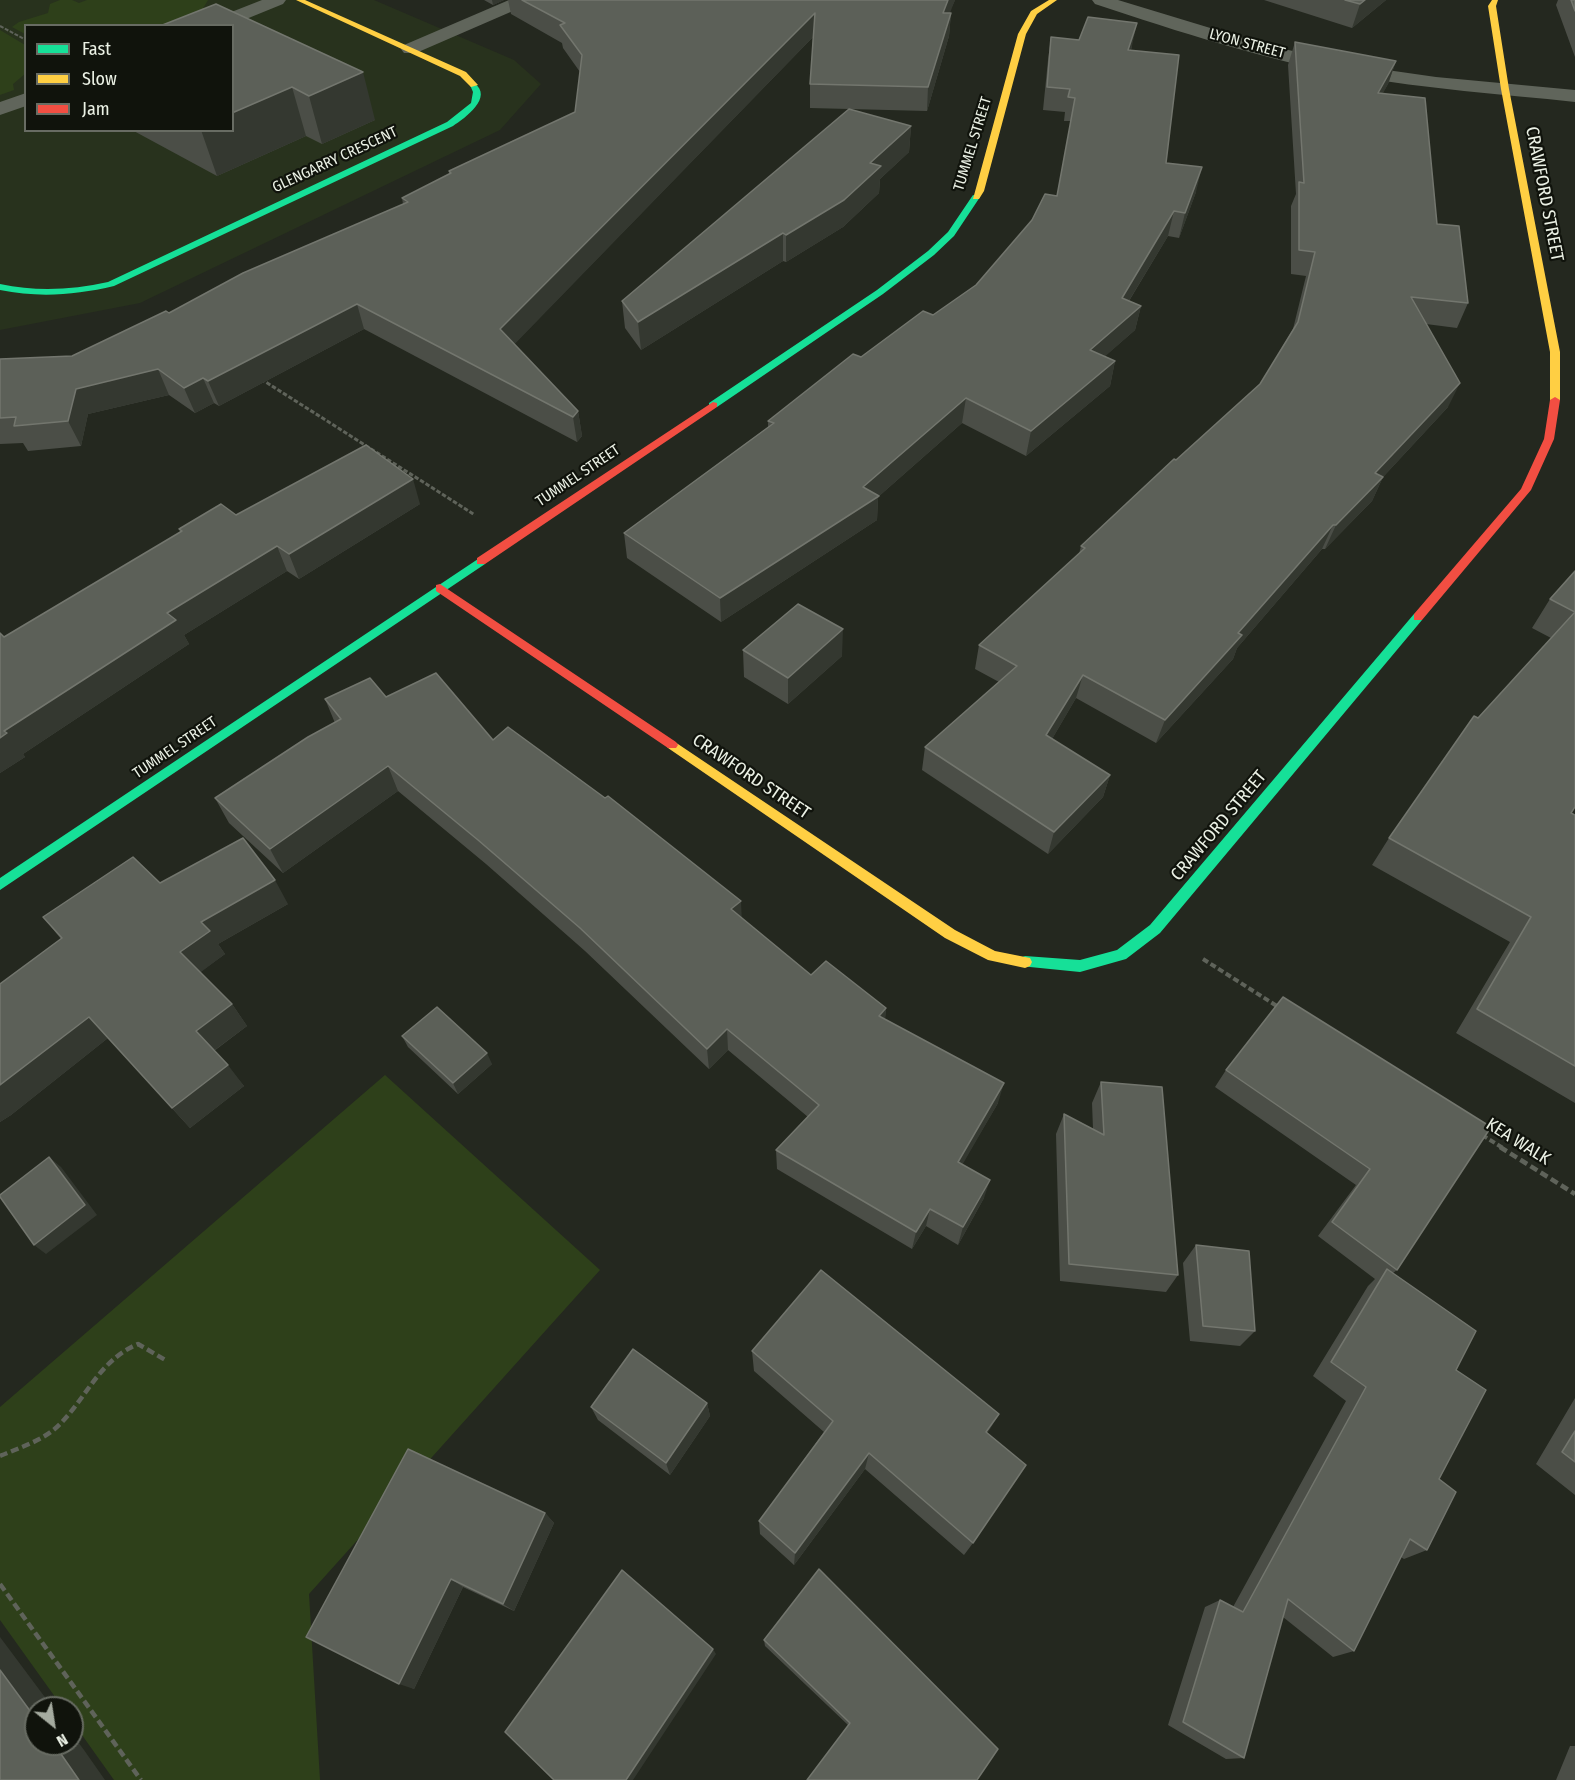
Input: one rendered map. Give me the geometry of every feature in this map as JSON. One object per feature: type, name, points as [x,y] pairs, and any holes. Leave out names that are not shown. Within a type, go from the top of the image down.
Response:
[{"type":"street","points":[[217,24],[277,0]]},
{"type":"street","name":"GLENGARRY CRESCENT","points":[[0,286],[50,294],[80,292],[111,284],[429,135],[468,114],[477,102],[477,92],[473,82],[463,74],[299,0]]},
{"type":"street","points":[[410,49],[523,0]]},
{"type":"street","name":"TUMMEL STREET","points":[[0,885],[880,292],[938,247],[968,212],[980,191],[1027,23],[1034,13],[1054,0]]},
{"type":"street","name":"LYON STREET","points":[[1101,0],[1241,43],[1352,70],[1575,96]]},
{"type":"street","name":"CRAWFORD STREET","points":[[440,588],[950,934],[993,956],[1039,964],[1080,966],[1121,954],[1155,929],[1163,920],[1526,490],[1544,458],[1554,424],[1555,352],[1505,89],[1492,6],[1495,0]]},
{"type":"street","points":[[0,109],[24,100]]},
{"type":"path","points":[[0,26],[24,39]]},
{"type":"path","points":[[255,375],[514,539]]},
{"type":"path","points":[[1203,959],[1284,1010]]},
{"type":"path","name":"KEA WALK","points":[[1474,1131],[1575,1194]]},
{"type":"path","points":[[0,1456],[41,1439],[61,1423],[109,1362],[125,1347],[138,1344],[167,1361]]},
{"type":"path","points":[[0,1584],[141,1780]]},
{"type":"shaded area","points":[[0,0],[374,0],[514,60],[541,84],[500,130],[140,303],[0,330]]},
{"type":"green space","points":[[60,0],[72,0],[79,3],[87,0],[208,0],[202,10],[183,24],[24,24],[24,33],[12,27],[19,22],[48,13],[50,4]]},
{"type":"green space","points":[[0,30],[24,44],[24,75],[13,84],[14,90],[0,95]]},
{"type":"green space","points":[[385,1075],[600,1270],[309,1594],[320,1780],[114,1780],[84,1738],[84,1696],[54,1696],[0,1620],[0,1407]]},
{"type":"building","points":[[522,0],[948,0],[943,13],[951,13],[928,87],[810,84],[815,13],[500,329],[578,411],[573,417],[357,304],[208,381],[203,378],[184,388],[158,369],[76,389],[68,421],[14,426],[16,417],[0,418],[0,359],[72,356],[166,311],[169,313],[243,273],[408,202],[402,198],[451,173],[449,171],[575,112],[582,55],[560,25],[565,23]]},
{"type":"building","points":[[1345,0],[1365,0],[1360,4]]},
{"type":"building","points":[[216,4],[363,72],[309,96],[292,87],[234,112],[234,24],[165,24]]},
{"type":"building","points":[[1088,17],[1137,23],[1128,50],[1179,55],[1166,163],[1202,167],[1185,213],[1174,211],[1122,298],[1141,306],[1090,350],[1115,361],[1031,431],[966,398],[863,487],[879,496],[720,598],[624,533],[774,423],[768,421],[853,354],[861,357],[923,311],[933,315],[976,285],[1032,220],[1045,194],[1057,196],[1075,98],[1068,97],[1070,89],[1047,87],[1051,37],[1079,40]]},
{"type":"building","points":[[1295,42],[1396,61],[1378,93],[1425,98],[1437,224],[1459,226],[1468,303],[1411,297],[1460,383],[1375,473],[1383,477],[1336,525],[1333,525],[1238,633],[1242,635],[1165,720],[1083,675],[1046,735],[1110,775],[1054,832],[925,747],[1017,666],[979,645],[1085,548],[1081,546],[1174,459],[1176,460],[1260,384],[1298,322],[1315,252],[1299,250],[1299,182],[1304,183]]},
{"type":"building","points":[[849,109],[911,126],[870,163],[881,166],[844,200],[786,235],[783,233],[638,322],[622,301]]},
{"type":"building","points":[[366,445],[413,479],[289,554],[277,546],[167,613],[176,620],[4,731],[7,733],[0,738],[0,633],[4,637],[182,531],[179,529],[221,504],[236,515]]},
{"type":"building","points":[[1575,571],[1575,612],[1550,599]]},
{"type":"building","points":[[798,604],[843,629],[788,678],[743,650]]},
{"type":"building","points":[[1575,612],[1575,807],[1571,813],[1575,815],[1575,1066],[1477,1009],[1531,917],[1389,838],[1474,716],[1478,718]]},
{"type":"building","points":[[436,673],[493,740],[508,727],[605,798],[608,796],[741,901],[731,909],[811,975],[826,961],[886,1008],[879,1016],[1004,1083],[958,1162],[990,1180],[963,1227],[930,1209],[916,1232],[776,1150],[819,1105],[727,1029],[707,1049],[580,928],[388,766],[270,849],[215,798],[308,737],[341,719],[325,699],[370,678],[386,697]]},
{"type":"building","points":[[243,838],[275,880],[201,922],[210,931],[180,952],[232,1004],[196,1031],[228,1065],[172,1108],[89,1017],[0,1085],[0,984],[62,938],[43,917],[133,857],[160,883]]},
{"type":"building","points":[[1283,997],[1491,1127],[1397,1270],[1332,1222],[1370,1169],[1226,1070]]},
{"type":"building","points":[[437,1007],[487,1053],[453,1083],[402,1036]]},
{"type":"building","points":[[1101,1082],[1162,1087],[1178,1275],[1069,1264],[1064,1114],[1104,1135]]},
{"type":"building","points":[[49,1157],[85,1205],[34,1245],[0,1195]]},
{"type":"building","points":[[1196,1245],[1249,1251],[1255,1331],[1203,1326]]},
{"type":"building","points":[[1387,1269],[1476,1331],[1456,1370],[1486,1390],[1439,1479],[1456,1492],[1427,1550],[1410,1539],[1354,1651],[1288,1599],[1244,1758],[1183,1722],[1220,1600],[1243,1612],[1366,1387],[1331,1362]]},
{"type":"building","points":[[821,1270],[999,1414],[986,1432],[1026,1465],[973,1543],[869,1453],[795,1553],[759,1521],[833,1421],[752,1351]]},
{"type":"building","points":[[633,1349],[707,1403],[666,1463],[591,1407]]},
{"type":"building","points":[[1575,1431],[1575,1462],[1562,1452]]},
{"type":"building","points":[[408,1449],[545,1513],[503,1604],[451,1579],[399,1684],[306,1637]]},
{"type":"building","points":[[819,1569],[998,1749],[977,1780],[807,1780],[850,1723],[764,1640]]},
{"type":"building","points":[[622,1570],[713,1649],[626,1780],[554,1780],[505,1732]]},
{"type":"building","points":[[0,1670],[24,1703],[24,1756],[62,1756],[79,1780],[0,1780]]},
{"type":"traffic: fast","points":[[0,287],[28,292],[56,292],[83,290],[111,284],[450,124],[471,108],[476,98],[474,85]]},
{"type":"traffic: fast","points":[[713,405],[880,292],[931,253],[951,234],[976,197]]},
{"type":"traffic: fast","points":[[0,885],[481,561]]},
{"type":"traffic: fast","points":[[1025,962],[1080,966],[1121,955],[1155,929],[1418,617]]},
{"type":"traffic: slow","points":[[299,0],[463,74],[474,85]]},
{"type":"traffic: slow","points":[[976,197],[980,191],[1022,34],[1034,13],[1054,0]]},
{"type":"traffic: slow","points":[[1495,0],[1492,6],[1505,89],[1555,352],[1555,400]]},
{"type":"traffic: slow","points":[[672,745],[950,934],[993,956],[1025,962]]},
{"type":"traffic: jam","points":[[1418,617],[1526,490],[1549,439],[1555,400]]},
{"type":"traffic: jam","points":[[481,561],[713,405]]},
{"type":"traffic: jam","points":[[440,588],[672,745]]}]
